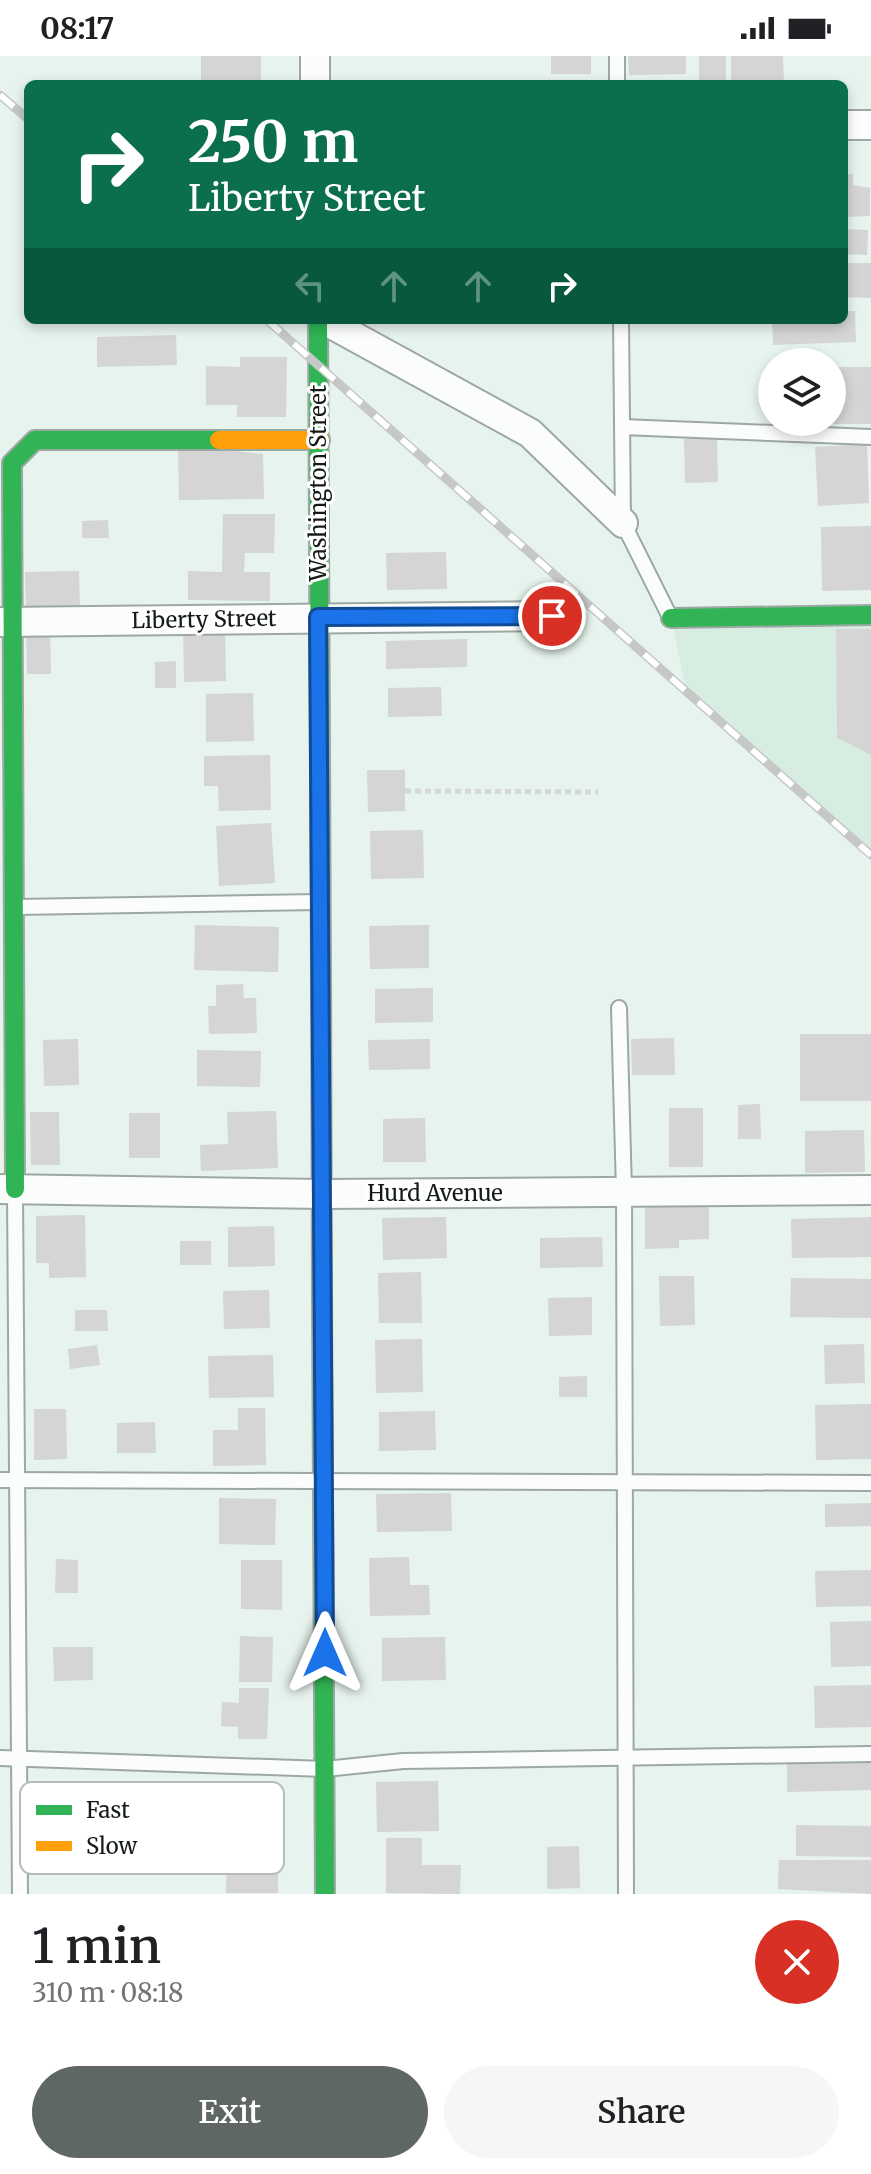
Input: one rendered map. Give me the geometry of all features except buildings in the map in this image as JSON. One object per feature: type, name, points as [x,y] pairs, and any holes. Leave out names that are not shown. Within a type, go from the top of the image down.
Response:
[{"type":"street","points":[[315,56],[315,80]]},
{"type":"street","points":[[848,125],[871,125]]},
{"type":"street","name":"Washington Street","points":[[321,324],[318,617],[325,1894]]},
{"type":"street","points":[[328,324],[530,433],[623,523]]},
{"type":"street","points":[[8,1189],[6,622],[12,463],[35,440],[320,440]]},
{"type":"street","points":[[671,618],[871,615]]},
{"type":"street","name":"Liberty Street","points":[[6,622],[552,616]]},
{"type":"street","name":"Hurd Avenue","points":[[8,1189],[323,1194],[871,1190]]},
{"type":"lane","points":[[617,56],[617,80]]},
{"type":"lane","points":[[621,324],[623,523],[671,618]]},
{"type":"lane","points":[[622,427],[871,437]]},
{"type":"lane","points":[[7,907],[320,902]]},
{"type":"lane","points":[[619,1008],[624,1191],[626,1894]]},
{"type":"lane","points":[[8,1189],[17,1481],[20,1894]]},
{"type":"lane","points":[[0,1480],[625,1479],[871,1483]]},
{"type":"lane","points":[[0,1758],[325,1769],[403,1761],[871,1754]]},
{"type":"path","points":[[405,791],[598,792]]},
{"type":"shaded area","points":[[871,615],[871,855],[686,690],[671,618]]},
{"type":"railway","points":[[0,95],[24,116]]},
{"type":"railway","points":[[272,324],[871,855]]},
{"type":"traffic: fast","points":[[318,324],[321,972]]},
{"type":"traffic: fast","points":[[15,1189],[12,463],[35,440],[219,440]]},
{"type":"traffic: fast","points":[[671,618],[871,615]]},
{"type":"traffic: fast","points":[[322,1299],[325,1894]]},
{"type":"traffic: slow","points":[[219,440],[320,440]]},
{"type":"traffic: slow","points":[[321,972],[322,1299]]},
{"type":"route","points":[[325,1653],[318,617],[552,616]]}]
